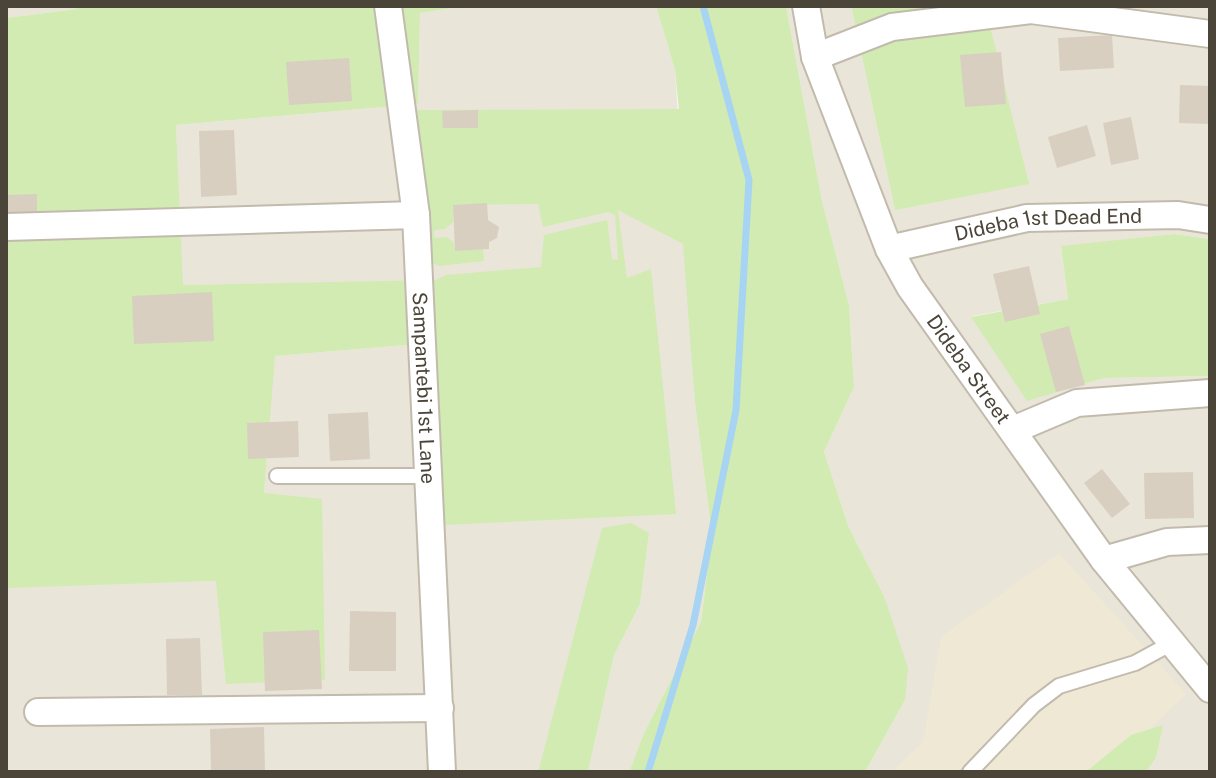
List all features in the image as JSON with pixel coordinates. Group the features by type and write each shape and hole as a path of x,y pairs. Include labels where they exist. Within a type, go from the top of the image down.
{"street":[{"name":"Sampantebi 1st Lane","path":"388,6 416,215 442,772"},
{"name":"Dideba Street","path":"806,6 815,57 889,249 910,287 1104,560 1210,689"},
{"path":"815,57 892,27 1031,10 1210,34"},
{"path":"6,227 416,215"},
{"name":"Dideba 1st Dead End","path":"889,249 1027,218 1178,215 1210,220"},
{"path":"1013,430 1077,403 1210,393"},
{"path":"1104,560 1167,542 1210,540"},
{"path":"38,712 440,708"}],"lane":[{"path":"277,476 428,476"},
{"path":"970,772 1034,705 1059,686 1135,663 1172,643"}],"shaded area":[{"path":"6,6 78,6 77,9 6,18"},
{"path":"466,6 656,6 675,70 695,403 712,535 701,622 644,733 629,772 588,772 614,655 640,604 649,533 554,714 538,772 6,772 6,587 217,581 264,493 274,356 430,343 627,278 182,285 176,125 418,104 420,13"},
{"path":"786,6 851,6 895,210 985,6 1210,6 1210,239 1174,234 1061,247 1068,299 972,316 1027,400 1104,378 1210,376 1210,772 1146,772 1156,758 1162,725 1086,772 865,772 905,700 884,596 849,528 824,452 854,387 849,305 822,201"},
{"path":"1059,553 1186,694 1105,772 892,772 923,742 941,637"}],"green space":[{"path":"78,6 466,6 420,13 418,104 176,125 183,285 436,280 446,275 541,267 544,235 607,220 612,259 618,260 615,215 608,212 543,227 538,204 453,205 453,222 445,229 434,230 434,238 447,237 454,243 455,251 483,249 484,261 439,266 428,261 410,110 679,109 675,70 656,6 786,6 822,201 849,305 854,387 824,452 849,528 884,596 908,668 905,700 865,772 629,772 644,733 701,622 712,535 695,403 683,244 618,210 627,278 651,269 676,514 443,525 430,343 275,356 264,493 322,499 325,680 226,684 216,581 6,588 6,18 77,9"},
{"path":"851,6 985,6 1029,184 895,210"},
{"path":"1174,234 1210,239 1210,376 1104,378 1027,401 971,317 1068,299 1061,246"},
{"path":"631,523 649,533 640,604 614,655 588,772 538,772 602,528"},
{"path":"1163,725 1156,758 1146,772 1086,772 1131,735"}],"building":[{"path":"1112,35 1114,68 1060,71 1058,38"},
{"path":"1001,52 1006,104 965,107 960,55"},
{"path":"349,58 352,101 289,105 286,62"},
{"path":"1180,85 1210,86 1210,124 1179,123"},
{"path":"478,110 478,128 443,128 442,111"},
{"path":"1131,117 1139,159 1111,165 1103,123"},
{"path":"1087,125 1096,156 1057,168 1048,137"},
{"path":"234,130 237,195 201,197 199,131"},
{"path":"37,194 37,219 6,219 6,195"},
{"path":"487,203 488,220 499,227 497,238 489,242 489,249 455,251 453,205"},
{"path":"1029,266 1040,314 1005,322 993,274"},
{"path":"212,292 214,341 134,344 132,296"},
{"path":"1069,326 1085,385 1056,392 1040,334"},
{"path":"368,412 370,459 330,461 328,414"},
{"path":"298,421 299,457 248,459 247,423"},
{"path":"1102,469 1130,504 1112,518 1084,483"},
{"path":"1193,472 1194,518 1145,519 1144,473"},
{"path":"350,611 396,612 396,671 349,671"},
{"path":"319,630 322,689 265,691 263,632"},
{"path":"200,638 202,695 167,695 166,639"},
{"path":"264,727 265,772 211,772 210,729"}],"waterway":[{"path":"648,772 693,625 736,410 749,180 703,6"}]}
